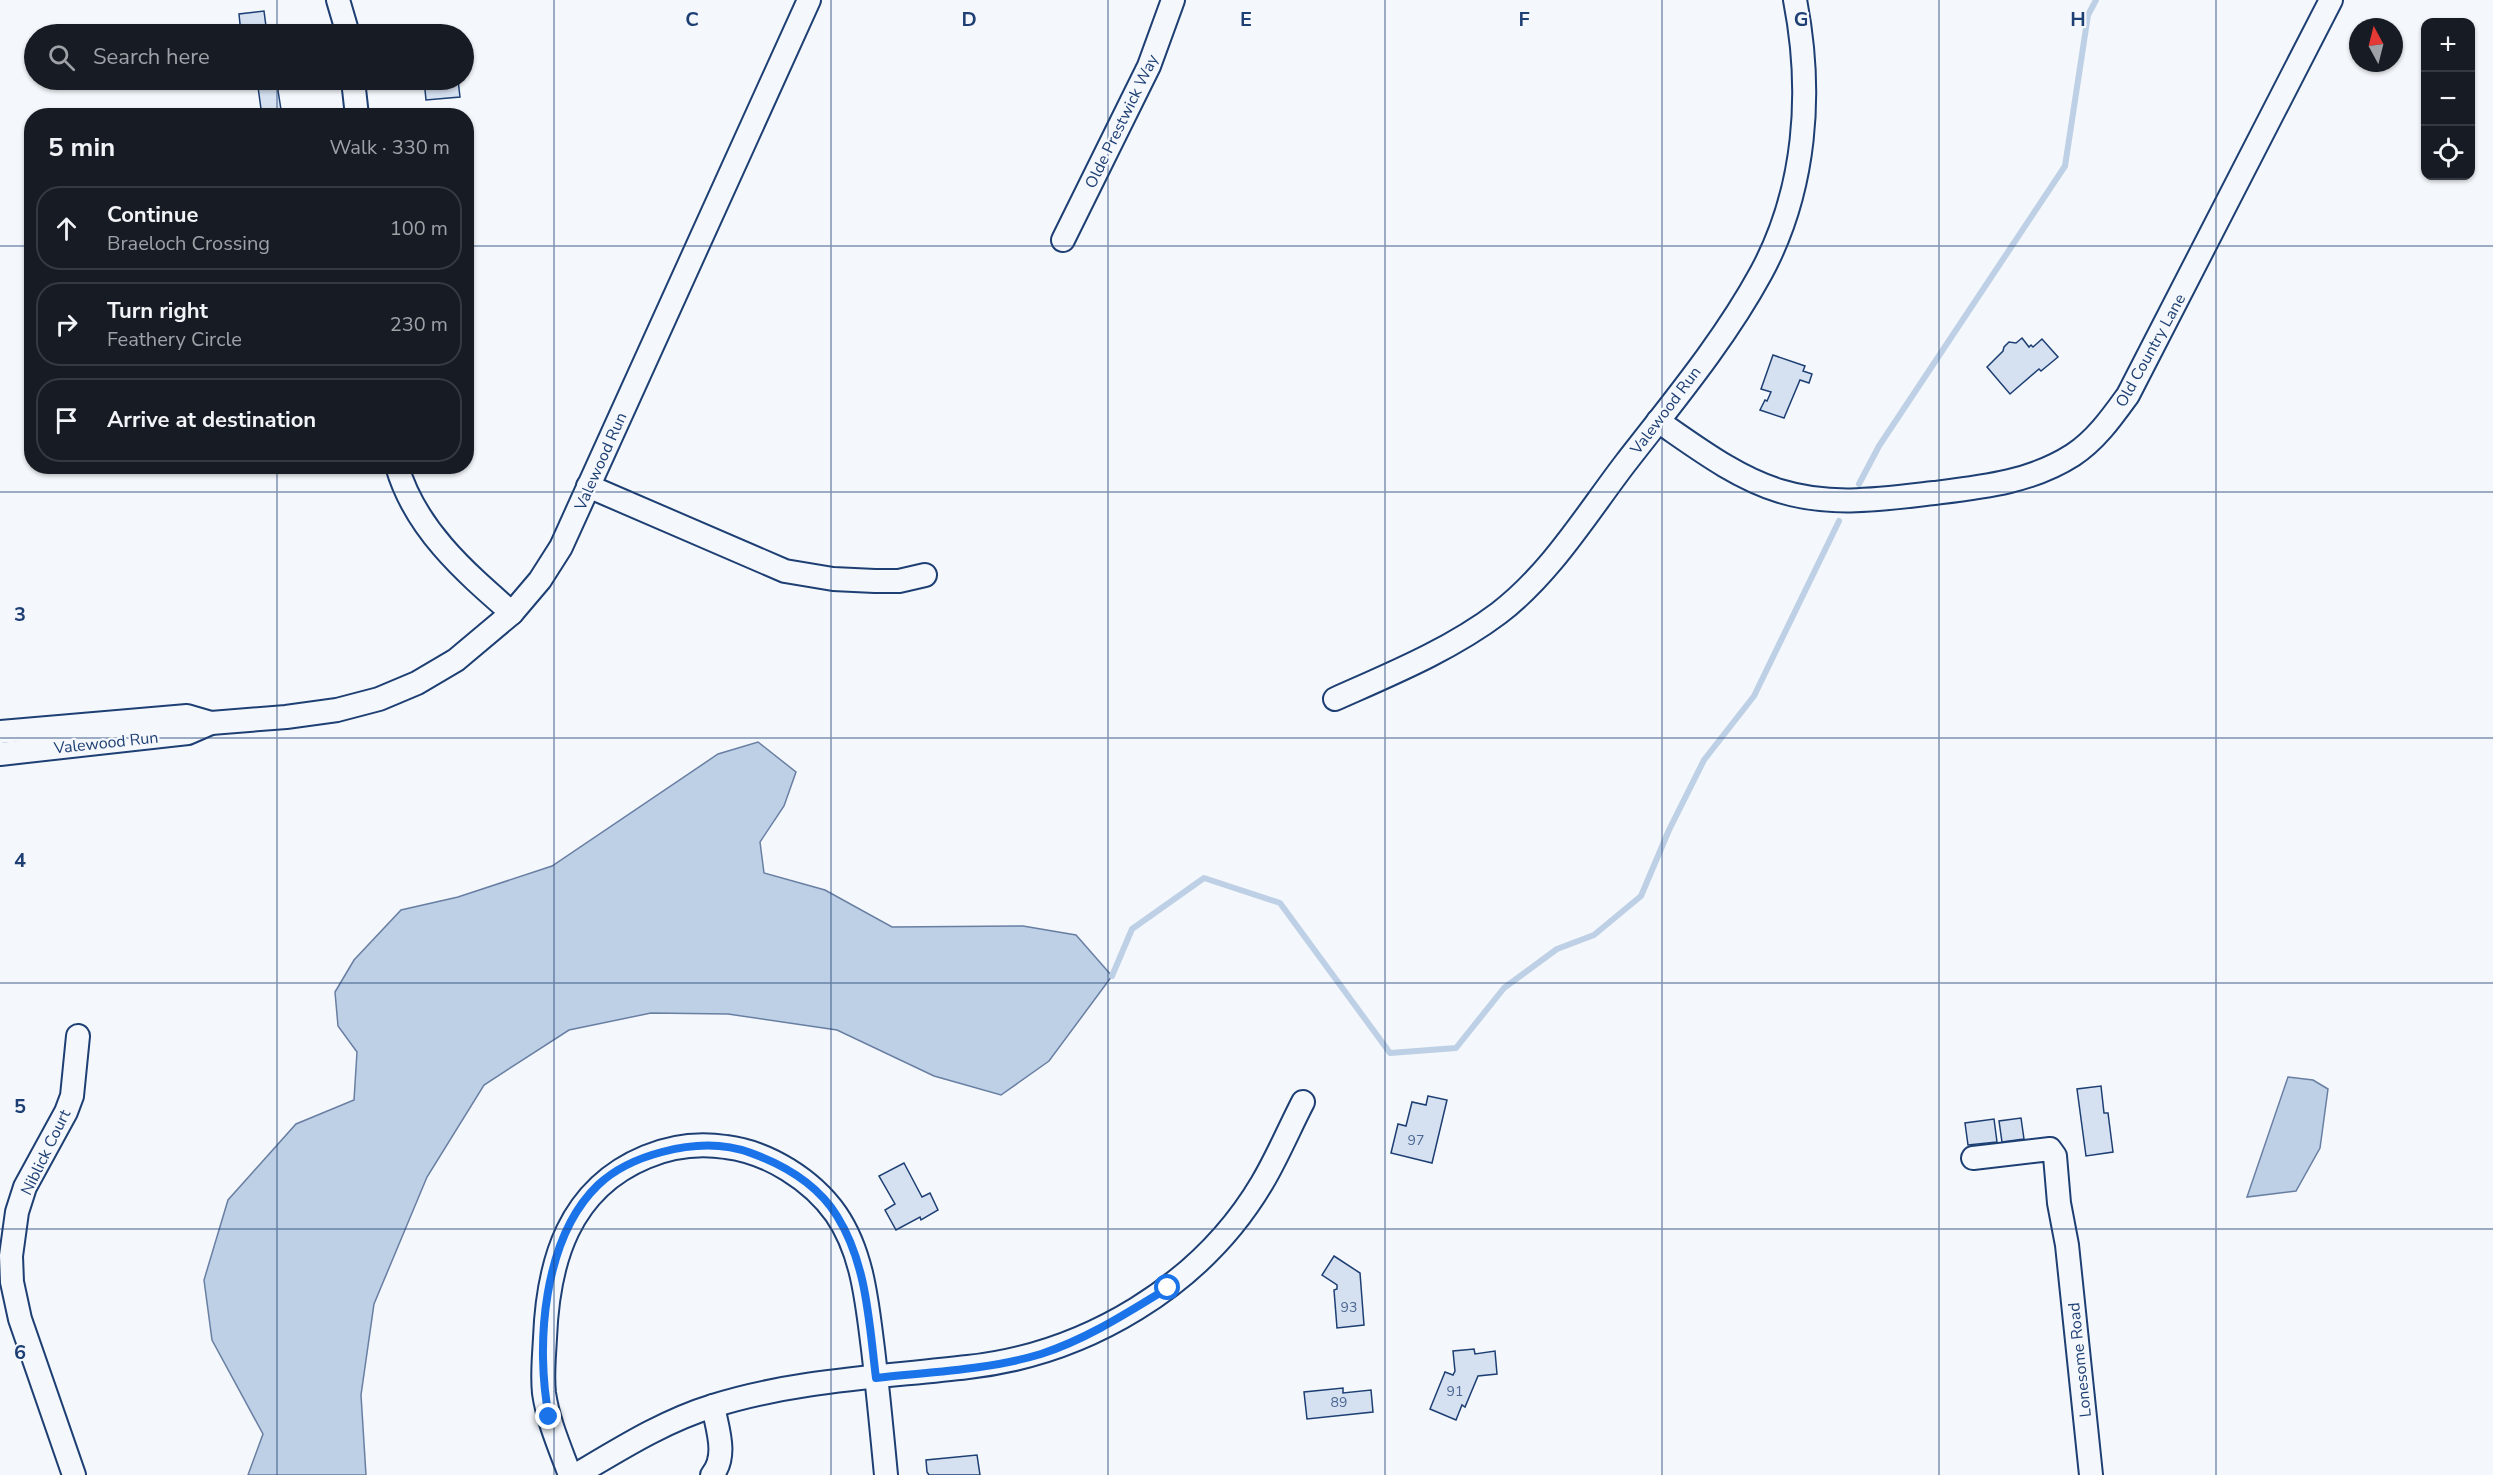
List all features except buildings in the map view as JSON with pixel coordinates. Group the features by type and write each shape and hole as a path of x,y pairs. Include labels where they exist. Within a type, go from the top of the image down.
{"street":[{"path":"338,0 345,24"},
{"name":"Valewood Run","path":"0,754 188,733 211,723 337,710 379,699 417,683 456,660 512,613 540,580 561,547 809,0"},
{"name":"Olde Prestwick Way","path":"1063,240 1149,66 1173,0"},
{"name":"Valewood Run","path":"1335,699 1448,646 1472,632 1527,589 1658,421 1739,311 1778,237 1799,158 1805,118 1806,83 1803,45 1795,0"},
{"name":"Old Country Lane","path":"1658,421 1718,462 1752,480 1807,498 1837,501 1869,501 1992,485 2024,478 2049,468 2074,454 2094,438 2128,395 2331,0"},
{"path":"354,90 356,108"},
{"path":"399,474 418,515 441,546 469,576 512,613"},
{"path":"588,486 785,572 832,579 899,581 925,575"},
{"name":"Valewood Run","path":"0,732 187,716 211,723"},
{"name":"Niblick Court","path":"74,1475 20,1319 12,1282 11,1256 15,1223 25,1188 66,1112 72,1096 78,1036"},
{"path":"576,1475 668,1423 713,1406 795,1387 972,1367 1040,1354 1115,1321 1168,1288 1202,1259 1232,1226 1262,1184 1302,1102"},
{"path":"570,1475 549,1417 543,1372 548,1291 564,1237 579,1209 598,1185 624,1166 654,1154 681,1147 709,1144 737,1148 764,1158 791,1172 814,1190 836,1214 848,1236 859,1264 867,1302 886,1475"},
{"name":"Lonesome Road","path":"1973,1158 2050,1149 2055,1156 2059,1203 2067,1245 2091,1475"},
{"path":"712,1475 716,1470 720,1447 713,1406"}],"water":[{"path":"758,742 796,772 784,806 760,842 764,873 825,890 892,927 1023,926 1076,935 1112,976 1049,1061 1001,1095 934,1076 837,1030 728,1014 651,1013 569,1030 484,1085 427,1177 374,1304 361,1395 366,1475 248,1475 263,1434 212,1340 204,1280 228,1200 296,1124 354,1100 357,1052 338,1026 335,992 354,960 401,910 458,897 552,866 718,754"},
{"path":"2288,1077 2313,1080 2328,1089 2320,1148 2296,1191 2247,1197"}],"waterway":[{"path":"1859,484 1879,446 2065,166 2088,15 2096,0"},
{"path":"1112,976 1132,929 1204,878 1280,903 1390,1053 1456,1048 1504,988 1557,949 1594,935 1641,896 1669,830 1704,760 1754,696 1839,521"}],"route":[{"path":"549,1417 544,1394 543,1372 545,1323 548,1291 564,1237 579,1209 598,1185 624,1166 654,1154 681,1147 709,1144 737,1148 764,1158 791,1172 814,1190 836,1214 859,1264 867,1302 876,1378 972,1367 1040,1354 1115,1321 1168,1288"}]}
